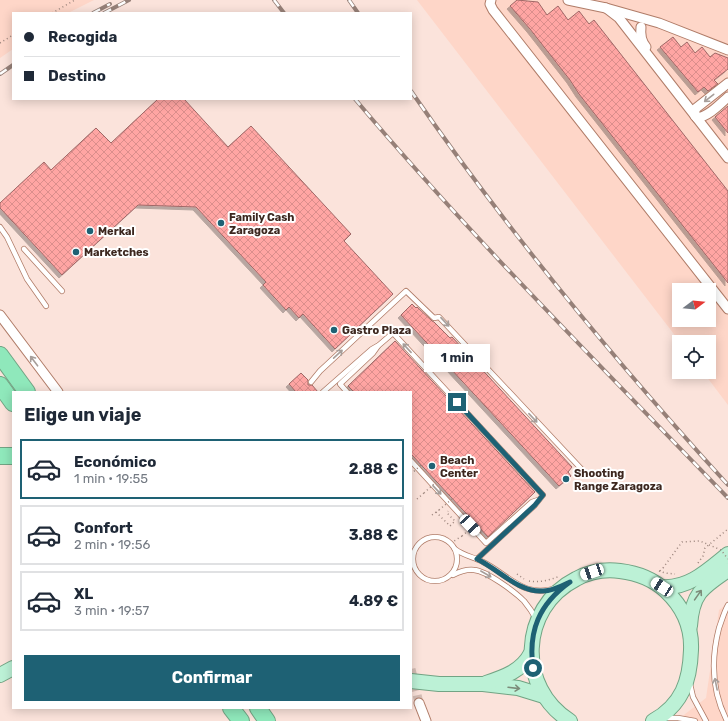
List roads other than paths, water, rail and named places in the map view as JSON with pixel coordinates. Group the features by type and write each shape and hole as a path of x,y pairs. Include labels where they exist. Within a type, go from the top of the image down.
{"highway":[{"path":"0,355 25,391"},
{"path":"0,385 12,402"},
{"path":"0,456 12,456"},
{"path":"232,709 241,721"},
{"path":"259,709 268,721"},
{"path":"270,709 278,721"}],"main road":[{"path":"662,587 689,583 728,554"},
{"path":"570,721 557,711 544,696 537,683 531,653 532,637 537,621 550,598 560,589 570,582 592,572 616,570 640,575 662,587 672,596 687,619 690,632"},
{"path":"656,720 673,706 682,693 689,673 692,609 698,594 708,584 728,570"},
{"path":"483,684 514,671 525,663 531,653"},
{"path":"0,675 12,669"},
{"path":"414,680 439,684 483,684 518,688 544,696"}],"street":[{"path":"486,0 486,4 490,12 702,283"},
{"path":"491,0 490,4 494,10 728,311"},
{"path":"568,0 661,19 728,46"},
{"path":"592,0 632,13 728,50"},
{"path":"606,8 618,18 697,115 728,150"},
{"path":"632,13 626,16 624,20 626,28 632,31 635,31 641,27 643,23 648,20"},
{"path":"641,27 642,42 728,158"},
{"path":"697,115 728,82"},
{"path":"697,115 728,98"},
{"path":"716,299 728,311"},
{"path":"0,315 57,391"},
{"path":"419,702 426,721"}],"lane":[{"path":"0,227 27,279 46,306"},
{"path":"24,249 62,291"},
{"path":"311,382 320,371 406,292 434,318 440,317 587,476"},
{"path":"324,391 372,349 393,333 543,495 535,505 477,559"},
{"path":"346,391 340,384 373,354 379,345"},
{"path":"412,462 486,543 532,502 538,500"},
{"path":"449,577 454,571 458,556 451,543 438,537 431,537 424,540 419,544 412,557 414,568 423,578 436,582 443,581 462,571 480,571 508,587 529,607 537,621"},
{"path":"455,549 460,553 477,559 490,566 528,590 545,591 558,588 570,582"},
{"path":"727,721 718,694 713,662 718,633 728,605"},
{"path":"689,673 692,697 706,721"},
{"path":"656,720 678,718 695,721"}],"tunnel":[{"path":"412,673 419,703"}],"railway":[{"path":"106,12 129,0"},
{"path":"274,0 283,12"},
{"path":"349,0 357,12"},
{"path":"95,12 110,4"},
{"path":"0,74 12,66"},
{"path":"412,92 523,244 603,342 728,485"},
{"path":"356,100 399,151 491,252 728,498"}],"place":[{"name":"Family Cash Zaragoza","path":"221,223"},
{"name":"Merkal","path":"90,231"},
{"name":"Marketches","path":"76,252"},
{"name":"Gastro Plaza","path":"334,330"},
{"name":"Beach Center","path":"432,466"},
{"name":"Shooting Range Zaragoza","path":"566,479"}]}
